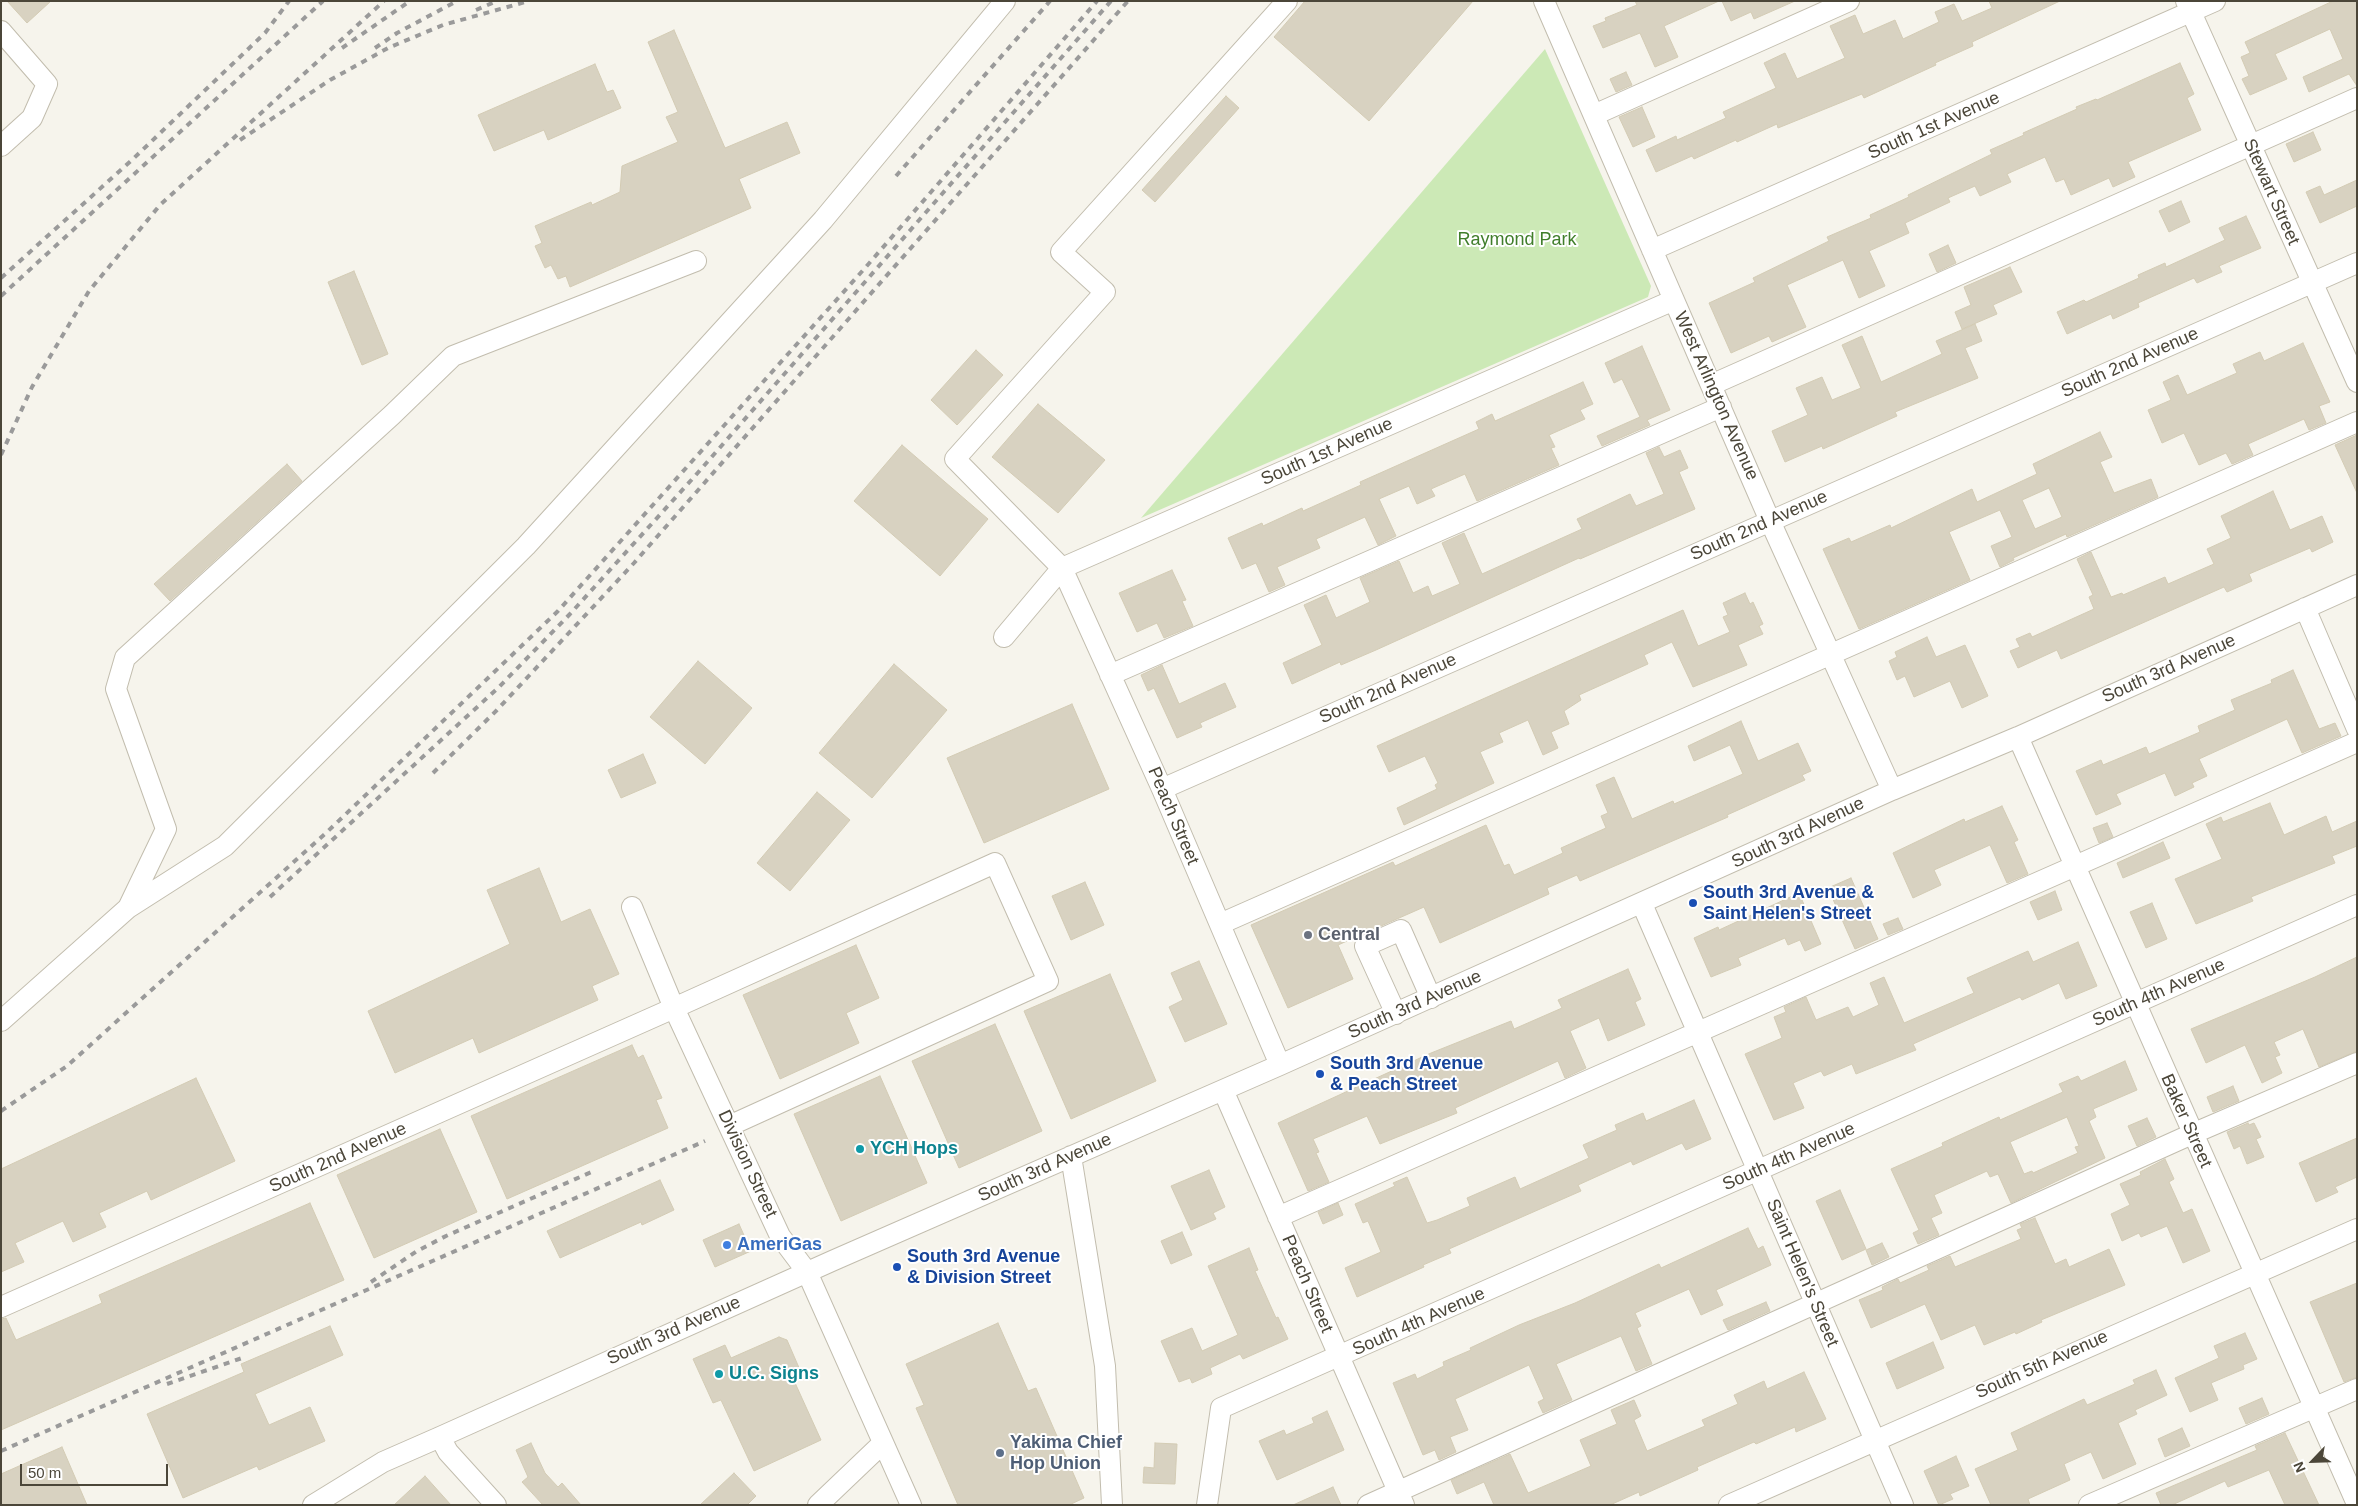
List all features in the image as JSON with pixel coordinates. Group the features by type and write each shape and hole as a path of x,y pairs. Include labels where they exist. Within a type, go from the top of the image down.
{"street":[{"path":"1,1021 128,908 225,846 526,546 823,220 1006,1"},
{"path":"1062,568 955,459 1106,292 1061,252 1287,1"},
{"name":"West Arlington Avenue","path":"1544,1 1770,521 1892,790"},
{"path":"1594,115 1849,1"},
{"name":"South 1st Avenue","path":"1652,250 2189,7 2215,1"},
{"name":"Stewart Street","path":"2189,7 2357,382"},
{"path":"1,31 47,84 32,118 1,146"},
{"path":"1711,385 2357,98"},
{"path":"128,908 166,830 116,689 125,658 392,415 452,356 696,261"},
{"name":"South 2nd Avenue","path":"1162,789 2357,263"},
{"name":"South 1st Avenue","path":"1004,637 1062,568 1674,300"},
{"path":"1110,675 1721,407"},
{"path":"1220,924 2357,422"},
{"name":"Peach Street","path":"1062,568 1162,789 1280,1065"},
{"name":"South 3rd Avenue","path":"313,1505 383,1462 440,1436 807,1272 1396,1014 1892,790 2018,737 2357,585"},
{"path":"2305,608 2357,729"},
{"name":"Baker Street","path":"2018,737 2253,1273 2357,1504"},
{"path":"1278,1217 2357,742"},
{"name":"South 2nd Avenue","path":"1,1307 995,863 1048,981 729,1126"},
{"name":"Saint Helen's Street","path":"1642,904 1873,1440 1903,1505"},
{"name":"South 4th Avenue","path":"1207,1505 1221,1408 1338,1358 2357,906"},
{"name":"Division Street","path":"632,907 674,1008 780,1236 807,1272 911,1505"},
{"path":"1396,1014 1366,946 1401,930 1431,998"},
{"path":"1368,1505 1401,1498 1815,1304 2192,1134 2357,1063"},
{"name":"Peach Street","path":"1223,1090 1338,1358 1401,1498"},
{"path":"1071,1156 1105,1366 1112,1505"},
{"name":"South 5th Avenue","path":"1728,1505 2357,1229"},
{"path":"2089,1505 2357,1389"},
{"path":"440,1436 448,1452 496,1505"},
{"path":"818,1505 883,1443"}],"green space":[{"name":"Raymond Park","path":"1545,49 1651,286 1648,297 1141,518"}],"building":[{"path":"7,1 51,1 27,23"},
{"path":"1305,1 1473,1 1369,121 1274,37"},
{"path":"1635,1 1719,1 1664,26 1678,57 1655,67 1640,33 1603,48 1593,26 1606,21 1605,18 1637,5"},
{"path":"1722,1 1795,1 1754,19 1751,12 1731,21"},
{"path":"1989,1 2060,1 1972,42 1973,46 1935,63 1936,65 1864,98 1862,94 1778,128 1777,124 1737,142 1736,140 1694,159 1692,156 1656,172 1646,150 1676,136 1677,140 1726,118 1723,112 1776,88 1764,63 1785,53 1797,79 1845,58 1830,26 1855,15 1863,34 1895,20 1903,39 1939,22 1935,12 1954,4 1962,21 1992,8"},
{"path":"2333,1 2357,1 2357,86 2349,74 2309,92 2303,77 2343,59 2330,29 2275,54 2287,79 2250,95 2242,79 2249,76 2241,57 2250,53 2245,42"},
{"path":"674,30 725,148 787,122 800,153 739,179 751,208 570,287 566,276 558,279 551,265 545,268 535,246 542,243 535,226 591,202 592,205 620,192 622,166 678,142 666,117 678,112 648,42"},
{"path":"2180,63 2194,94 2187,98 2201,130 2128,162 2135,177 2113,187 2109,178 2071,195 2064,179 2056,182 2045,157 2007,174 2011,182 1980,196 1975,186 1948,198 1950,202 1905,223 1909,233 1869,251 1885,286 1859,298 1843,260 1787,285 1806,327 1772,342 1769,336 1731,353 1709,303 1755,282 1753,278 1829,241 1827,237 1871,218 1870,215 1992,154 1990,150 2024,135 2023,133 2077,109 2076,107 2097,100"},
{"path":"595,64 607,92 613,90 621,108 548,140 544,130 494,151 478,115"},
{"path":"1626,72 1632,85 1616,92 1610,79"},
{"path":"1226,96 1239,108 1155,202 1142,190"},
{"path":"1642,107 1655,137 1633,147 1619,117"},
{"path":"2313,132 2321,150 2294,162 2286,144"},
{"path":"2357,180 2357,206 2320,223 2306,192 2320,186 2324,195"},
{"path":"2181,201 2190,222 2169,232 2159,211"},
{"path":"2246,216 2261,248 2219,266 2222,272 2197,283 2194,278 2138,303 2139,307 2113,319 2111,314 2067,334 2057,312 2084,300 2086,302 2139,278 2138,275 2165,263 2166,267 2225,240 2219,228"},
{"path":"1948,245 1956,263 1937,272 1929,254"},
{"path":"2010,267 2022,292 1993,305 1997,314 1962,329 1955,312 1971,305 1964,287"},
{"path":"354,271 388,354 362,365 328,282"},
{"path":"1975,324 1982,341 1965,348 1978,378 1895,412 1897,416 1823,449 1822,446 1785,462 1772,431 1808,415 1796,388 1822,377 1832,400 1861,388 1842,345 1862,336 1881,382 1942,354 1936,341"},
{"path":"2303,343 2330,402 2319,406 2326,423 2309,430 2304,419 2248,444 2253,455 2232,464 2226,453 2199,465 2184,433 2162,443 2148,410 2171,400 2163,382 2178,375 2187,395 2237,373 2233,364 2260,352 2264,361"},
{"path":"1642,346 1670,410 1647,420 1650,425 1602,446 1597,436 1640,417 1622,379 1614,383 1605,363"},
{"path":"976,350 1003,375 957,425 931,400"},
{"path":"1583,382 1593,404 1580,410 1585,419 1549,435 1555,447 1551,448 1559,465 1477,501 1465,474 1431,489 1435,496 1417,504 1409,486 1379,499 1396,536 1378,545 1365,517 1316,539 1320,548 1277,567 1285,585 1269,592 1256,563 1242,569 1228,538 1262,523 1263,526 1302,508 1303,511 1361,485 1360,482 1479,429 1476,422 1492,414 1495,421"},
{"path":"1038,404 1105,460 1058,513 992,457"},
{"path":"2100,432 2112,457 2100,462 2114,493 2151,479 2158,497 2067,537 2066,534 2013,558 2014,560 2000,567 1991,546 2012,537 2000,510 1949,532 1970,580 1859,629 1823,549 1849,538 1851,542 1890,525 1891,528 1972,489 1977,502 2037,474 2033,464","holes":["2049,488 2062,517 2035,529 2022,500"]},
{"path":"2357,435 2357,493 2335,445"},
{"path":"902,445 988,519 940,576 854,501"},
{"path":"1659,447 1664,457 1680,450 1688,468 1679,472 1695,509 1579,558 1376,650 1341,665 1340,662 1292,684 1283,663 1322,645 1304,605 1326,595 1336,618 1370,602 1360,578 1399,561 1413,593 1428,586 1432,596 1460,584 1442,543 1464,533 1482,574 1582,529 1577,519 1630,494 1636,506 1664,494 1646,453"},
{"path":"287,464 302,481 170,601 154,584"},
{"path":"2273,491 2290,530 2322,516 2333,542 2312,552 2310,548 2249,574 2252,581 2227,592 2224,587 2061,659 2057,650 2018,668 2010,651 2020,647 2016,639 2030,633 2032,637 2094,609 2089,597 2093,595 2077,559 2091,552 2111,597 2122,593 2123,595 2165,577 2168,584 2214,564 2207,549 2231,538 2221,516"},
{"path":"1172,570 1186,600 1182,601 1193,626 1164,638 1157,623 1137,632 1119,593"},
{"path":"1745,593 1750,604 1753,602 1763,624 1759,626 1763,634 1738,645 1747,665 1693,687 1672,642 1644,655 1648,664 1579,695 1581,700 1564,711 1569,724 1551,732 1558,748 1543,755 1528,720 1499,733 1503,742 1480,752 1494,783 1404,825 1397,808 1437,789 1435,785 1438,783 1425,756 1389,772 1377,746 1683,610 1698,646 1730,632 1723,617 1728,615 1723,603"},
{"path":"1927,637 1936,657 1965,645 1988,696 1962,708 1950,681 1914,697 1905,676 1897,680 1889,661 1897,657 1895,652"},
{"path":"698,661 752,708 705,764 650,717"},
{"path":"894,664 947,710 872,798 819,753"},
{"path":"1162,665 1179,704 1225,683 1236,707 1200,723 1202,727 1177,738 1154,688 1148,691 1141,675"},
{"path":"2293,670 2319,729 2335,723 2341,736 2302,753 2287,719 2199,759 2207,776 2192,783 2194,787 2175,796 2165,773 2116,794 2121,804 2096,815 2076,771 2101,760 2103,765 2146,747 2149,754 2200,732 2198,726 2235,710 2231,700 2272,683 2271,680"},
{"path":"1072,704 1109,789 984,843 947,758"},
{"path":"1741,721 1758,761 1798,743 1811,771 1802,775 1805,780 1727,815 1728,817 1580,881 1577,875 1547,888 1549,894 1440,943 1424,907 1338,945 1353,979 1288,1008 1251,925 1393,862 1395,866 1486,825 1504,866 1509,864 1514,875 1563,853 1561,848 1606,828 1601,816 1608,813 1596,785 1614,777 1632,819 1673,801 1674,804 1743,774 1730,745 1694,761 1688,746"},
{"path":"643,754 656,783 621,798 608,770"},
{"path":"817,792 850,820 790,891 757,863"},
{"path":"2270,803 2284,835 2326,816 2332,832 2357,821 2357,846 2332,856 2335,863 2251,897 2253,901 2196,924 2175,879 2222,859 2206,824 2221,817 2223,822"},
{"path":"2002,806 2018,840 2014,842 2028,874 2007,883 1990,845 1934,870 1941,885 1913,898 1893,853 1964,819 1965,822"},
{"path":"2107,823 2113,837 2099,843 2093,828"},
{"path":"2163,842 2170,858 2123,878 2117,863"},
{"path":"539,868 561,922 590,909 619,974 592,986 598,1000 479,1053 473,1038 395,1073 368,1011 510,944 487,890"},
{"path":"1851,878 1878,939 1855,949 1828,888"},
{"path":"1085,882 1104,925 1071,940 1052,896"},
{"path":"2055,891 2062,910 2038,920 2030,902"},
{"path":"1799,893 1821,944 1805,951 1800,940 1788,945 1785,938 1738,958 1741,965 1711,977 1694,938 1718,927 1719,930"},
{"path":"2152,903 2167,939 2146,948 2130,912"},
{"path":"1898,918 1903,929 1888,935 1883,924"},
{"path":"2078,942 2097,986 2066,999 2059,983 2022,1000 2020,997 1913,1044 1916,1050 1856,1074 1852,1064 1824,1076 1821,1071 1793,1083 1804,1108 1774,1120 1745,1054 1782,1038 1774,1017 1786,1012 1784,1007 1806,997 1816,1020 1848,1007 1853,1017 1879,1005 1870,983 1884,977 1904,1023 1974,993 1967,978 2028,951 2033,962"},
{"path":"856,945 879,998 846,1013 859,1043 780,1079 743,995"},
{"path":"2357,957 2357,1051 2319,1067 2303,1029 2274,1042 2280,1055 2275,1057 2282,1073 2262,1083 2245,1045 2206,1063 2191,1029 2315,977"},
{"path":"1199,961 1227,1024 1185,1042 1169,1007 1183,1000 1171,973"},
{"path":"1628,969 1641,999 1635,1002 1645,1025 1608,1041 1599,1018 1570,1031 1586,1068 1565,1078 1558,1061 1455,1108 1457,1113 1380,1144 1367,1116 1313,1139 1319,1152 1316,1153 1329,1182 1308,1191 1278,1123 1431,1053 1511,1021 1514,1029 1562,1008 1558,1000"},
{"path":"1110,974 1156,1081 1071,1119 1024,1011"},
{"name":"YCH Hops","path":"995,1024 1042,1131 959,1168 912,1061"},
{"path":"632,1045 638,1058 643,1055 662,1098 656,1100 668,1128 507,1199 471,1116"},
{"path":"2125,1061 2137,1090 2093,1109 2096,1117 2089,1121 2105,1158 2011,1203 1998,1174 1990,1177 1987,1171 1934,1195 1942,1213 1931,1218 1939,1235 1918,1244 1913,1233 1919,1230 1891,1169 1943,1146 1942,1143 1999,1117 2000,1120 2063,1092 2059,1084 2078,1076 2081,1081","holes":["2067,1117 2079,1146 2075,1147 2078,1153 2033,1173 2032,1171 2024,1174 2010,1142"]},
{"name":"YCH Hops","path":"880,1076 927,1183 841,1221 794,1114"},
{"path":"196,1078 235,1161 151,1200 147,1191 99,1213 106,1227 73,1242 63,1221 15,1243 24,1262 1,1272 1,1169"},
{"path":"2233,1086 2239,1101 2213,1112 2207,1097"},
{"path":"1694,1100 1711,1139 1686,1150 1682,1143 1633,1165 1631,1161 1578,1185 1581,1191 1449,1249 1451,1253 1357,1297 1345,1268 1381,1252 1368,1221 1363,1223 1355,1204 1395,1186 1393,1183 1407,1177 1427,1223 1437,1220 1470,1206 1467,1198 1515,1177 1520,1189 1589,1158 1583,1145 1617,1130 1615,1125 1643,1113 1646,1121"},
{"path":"2147,1118 2156,1137 2137,1146 2128,1126"},
{"path":"2248,1123 2249,1125 2254,1123 2261,1137 2256,1139 2264,1157 2247,1164 2240,1146 2234,1149 2227,1132"},
{"path":"440,1129 477,1212 374,1258 337,1175"},
{"path":"2357,1138 2357,1177 2335,1187 2338,1192 2316,1202 2299,1163"},
{"path":"2165,1159 2174,1179 2169,1182 2183,1213 2192,1209 2210,1251 2183,1263 2167,1226 2141,1237 2139,1233 2122,1241 2111,1214 2130,1205 2120,1184 2141,1175 2140,1172"},
{"path":"1209,1170 1225,1207 1213,1213 1216,1219 1191,1230 1171,1186"},
{"path":"660,1180 674,1210 642,1225 641,1222 560,1258 547,1231"},
{"path":"1840,1190 1866,1249 1842,1260 1816,1201"},
{"path":"310,1203 344,1280 1,1430 1,1319 6,1318 16,1340 102,1303 99,1295"},
{"path":"1338,1203 1343,1215 1323,1224 1318,1212"},
{"path":"2035,1218 2055,1264 2066,1259 2069,1267 2109,1249 2125,1285 2041,1320 2042,1322 2016,1334 2015,1332 1984,1345 1975,1325 1941,1340 1925,1304 1871,1328 1859,1300 1883,1290 1882,1287 1898,1279 1900,1283 1929,1270 1927,1266 1950,1256 1955,1267 2021,1239 2017,1230 2022,1228 2020,1224"},
{"name":"AmeriGas","path":"739,1224 751,1251 715,1267 703,1240"},
{"path":"1748,1228 1758,1249 1763,1246 1771,1265 1716,1290 1723,1305 1701,1315 1689,1289 1635,1313 1641,1326 1637,1328 1652,1364 1636,1371 1621,1336 1556,1364 1572,1400 1543,1413 1538,1402 1544,1399 1529,1365 1455,1399 1468,1430 1450,1437 1456,1452 1439,1460 1435,1450 1423,1455 1393,1383 1415,1374 1417,1379 1444,1366 1443,1362 1519,1325 1575,1303 1659,1264 1661,1268"},
{"path":"1182,1232 1192,1255 1171,1264 1161,1241"},
{"path":"1882,1243 1889,1257 1872,1265 1866,1250"},
{"path":"1249,1248 1258,1270 1255,1271 1276,1318 1278,1317 1288,1339 1243,1359 1240,1354 1210,1368 1212,1374 1192,1383 1190,1378 1179,1382 1161,1341 1192,1328 1202,1351 1238,1335 1208,1266"},
{"path":"2357,1283 2357,1377 2344,1382 2310,1302"},
{"path":"1766,1302 1770,1311 1728,1330 1723,1320"},
{"name":"Yakima Chief Hop Union","path":"998,1323 1028,1391 1036,1388 1084,1498 1069,1505 958,1505 916,1408 924,1405 906,1364"},
{"path":"330,1326 343,1355 255,1394 269,1425 310,1407 325,1441 259,1470 257,1466 183,1498 147,1414 244,1372 241,1364"},
{"path":"2245,1333 2257,1359 2243,1365 2244,1369 2211,1383 2218,1400 2190,1412 2175,1378 2219,1358 2214,1346"},
{"path":"779,1337 787,1340 800,1370 791,1374 821,1440 754,1471 721,1400 713,1403 693,1359 725,1345 731,1358"},
{"path":"1933,1342 1944,1368 1897,1389 1886,1363"},
{"path":"2156,1370 2167,1395 2135,1410 2137,1414 2118,1423 2136,1464 2103,1479 2091,1452 2064,1464 2070,1480 2028,1499 2030,1505 1991,1505 1975,1469 2018,1450 2011,1433 2084,1399 2087,1405 2135,1384 2133,1380"},
{"path":"1804,1372 1826,1419 1796,1432 1795,1427 1756,1444 1754,1442 1697,1467 1698,1470 1640,1496 1639,1492 1610,1505 1494,1505 1484,1482 1457,1494 1451,1480 1510,1454 1528,1493 1591,1466 1580,1440 1617,1424 1611,1410 1634,1400 1641,1416 1634,1420 1647,1451 1705,1426 1702,1420 1738,1404 1734,1395 1764,1381 1767,1389"},
{"path":"2262,1398 2269,1414 2246,1424 2239,1408"},
{"path":"1327,1411 1344,1450 1277,1480 1259,1441 1284,1430 1286,1435 1314,1423 1312,1418"},
{"path":"2182,1428 2190,1446 2165,1457 2158,1439"},
{"path":"2285,1433 2319,1505 2285,1505 2269,1470 2228,1487 2225,1481 2172,1505 2161,1505 2156,1493 2257,1450 2255,1446"},
{"path":"531,1443 545,1473 558,1487 562,1483 581,1505 543,1505 522,1482 528,1477 516,1450"},
{"path":"1155,1443 1177,1444 1175,1484 1143,1483 1144,1467 1154,1468"},
{"path":"62,1447 87,1505 1,1505 1,1474"},
{"path":"1956,1456 1969,1486 1950,1494 1953,1499 1939,1505 1924,1471"},
{"path":"734,1473 756,1496 747,1505 700,1505"},
{"path":"425,1476 451,1505 394,1505"},
{"path":"1333,1487 1341,1505 1293,1505"}],"railway":[{"path":"1,278 133,159 265,33 289,1"},
{"path":"1,296 323,1"},
{"path":"1,455 32,387 89,291 160,205 384,1"},
{"path":"342,48 410,1"},
{"path":"375,48 397,33 457,1"},
{"path":"476,10 497,1"},
{"path":"240,140 330,80 388,48 443,25 529,1"},
{"path":"896,176 1050,1"},
{"path":"1,1111 67,1066 326,833 558,611 865,268 1097,1"},
{"path":"270,897 499,687 570,614 695,476 1111,1"},
{"path":"433,773 497,710 634,563 1128,1"},
{"path":"1,1451 705,1141"},
{"path":"371,1282 417,1251 446,1236 596,1170"},
{"path":"167,1384 245,1357"}],"place":[{"name":"South 3rd Avenue & Saint Helen's Street","path":"1693,903"},
{"name":"Central","path":"1308,935"},
{"name":"South 3rd Avenue & Peach Street","path":"1320,1074"},
{"name":"YCH Hops","path":"860,1149"},
{"name":"AmeriGas","path":"727,1245"},
{"name":"South 3rd Avenue & Division Street","path":"897,1267"},
{"name":"U.C. Signs","path":"719,1374"},
{"name":"Yakima Chief Hop Union","path":"1000,1453"}]}
